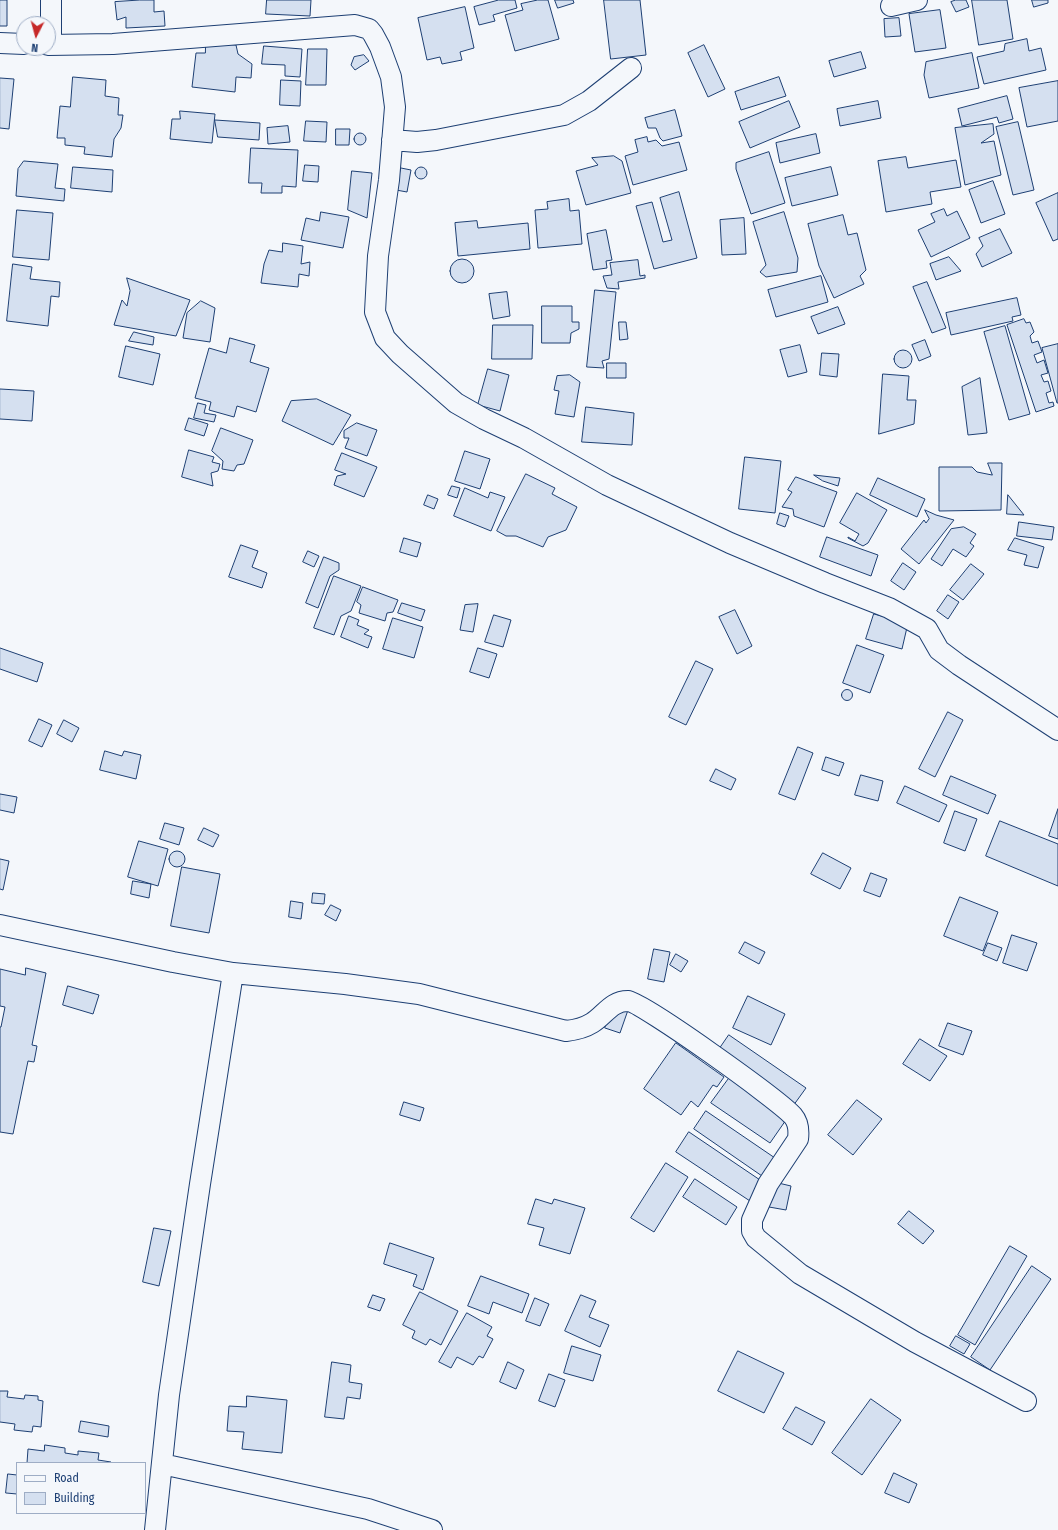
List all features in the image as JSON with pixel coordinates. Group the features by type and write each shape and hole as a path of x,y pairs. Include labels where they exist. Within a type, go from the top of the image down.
{"street":[{"path":"51,0 51,16"},
{"path":"890,6 917,0"},
{"path":"56,45 113,44 356,25 369,29 382,51 391,77 395,106 389,180 378,256 376,312 385,338 400,354 435,386 461,406 524,438 607,485 730,543 889,608 927,629 939,650 958,665 1058,730"},
{"path":"0,43 16,44"},
{"path":"392,140 417,142 436,140 564,115 589,101 631,68"},
{"path":"0,925 173,962 233,973 345,984 419,994 566,1031 579,1029 593,1023 615,1003 629,1001 653,1014 773,1098 793,1117 797,1123 799,1130 798,1139 768,1184 752,1220 752,1231 756,1238 800,1274 915,1342 1026,1401"},
{"path":"155,1530 172,1379 200,1184 233,973"},
{"path":"162,1464 368,1509 432,1530"}],"building":[{"path":"0,0 7,0 7,26 0,26"},
{"path":"154,0 154,12 164,11 165,26 126,28 126,17 117,20 115,2"},
{"path":"267,0 311,0 310,16 266,14"},
{"path":"499,0 515,0 517,8 493,15 495,21 479,25 474,7"},
{"path":"538,0 548,0 559,39 515,51 505,15 523,10 521,4"},
{"path":"555,0 573,0 574,3 558,8"},
{"path":"604,0 640,0 646,55 611,59"},
{"path":"956,0 966,0 969,7 956,12 951,2"},
{"path":"972,0 1007,0 1013,39 979,45"},
{"path":"1032,0 1048,0 1048,3 1034,7"},
{"path":"465,7 474,48 460,52 462,60 442,64 440,57 427,60 418,18"},
{"path":"940,10 946,48 915,52 909,14"},
{"path":"899,18 901,36 885,37 884,19"},
{"path":"1027,39 1029,51 1041,48 1046,70 984,84 977,57 1004,51 1005,44"},
{"path":"206,42 236,45 238,54 252,64 251,78 236,77 235,92 192,87 196,53 205,53"},
{"path":"704,45 725,89 708,97 688,53"},
{"path":"264,46 302,49 300,77 285,76 285,65 262,64"},
{"path":"308,49 327,49 326,85 306,85"},
{"path":"861,52 866,68 834,77 829,61"},
{"path":"972,53 979,88 929,98 924,75 926,62"},
{"path":"364,55 369,61 355,70 351,65 354,57"},
{"path":"73,77 106,80 105,96 119,98 118,115 123,115 121,128 114,139 112,157 84,154 85,147 65,145 65,138 57,138 60,106 70,107"},
{"path":"779,77 786,96 741,110 735,92"},
{"path":"0,78 14,79 9,129 0,128"},
{"path":"281,80 301,81 300,106 280,105"},
{"path":"1058,81 1058,121 1027,127 1019,88"},
{"path":"1007,96 1013,119 999,123 997,117 962,126 958,109"},
{"path":"789,101 800,127 750,148 739,122"},
{"path":"878,101 881,118 840,126 837,109"},
{"path":"675,110 682,136 663,141 660,138 656,128 648,128 645,118"},
{"path":"180,111 215,114 212,143 170,139 172,119 180,119"},
{"path":"215,120 260,123 259,140 218,137"},
{"path":"306,121 327,122 326,142 304,141"},
{"path":"1018,122 1034,190 1013,195 996,127"},
{"path":"993,124 994,134 981,143 994,141 1001,175 965,185 955,128"},
{"path":"288,126 290,142 268,144 267,128"},
{"path":"336,129 350,129 349,145 336,145"},
{"path":"358,133 362,133 366,139 362,145 358,145 354,141 354,137"},
{"path":"816,134 820,153 780,163 776,143"},
{"path":"647,137 648,142 656,140 662,146 679,142 687,170 633,185 625,156 638,152 635,140"},
{"path":"251,148 298,150 296,187 282,186 282,193 261,193 262,183 249,183"},
{"path":"769,152 785,203 751,214 736,169 736,163"},
{"path":"614,156 622,161 631,193 586,205 576,171 598,165 592,158"},
{"path":"906,157 908,168 956,160 961,187 930,192 932,204 886,212 878,161"},
{"path":"24,161 58,164 55,188 65,189 64,201 16,196 18,169"},
{"path":"305,165 319,166 318,182 303,181"},
{"path":"73,167 113,170 112,192 71,188"},
{"path":"419,167 423,167 427,173 423,179 419,179 415,175 415,171"},
{"path":"831,167 838,195 792,206 785,178"},
{"path":"401,168 411,170 407,192 396,190"},
{"path":"352,171 372,173 367,218 348,210"},
{"path":"993,181 1005,214 981,223 969,190"},
{"path":"679,192 697,258 654,269 636,206 652,202 663,242 672,240 660,198"},
{"path":"1058,193 1058,239 1053,241 1036,203"},
{"path":"569,199 570,211 579,210 582,244 538,248 535,210 548,209 547,202"},
{"path":"944,209 947,216 957,211 970,238 931,257 918,230 935,222 931,214"},
{"path":"17,210 53,213 49,260 13,257"},
{"path":"321,212 349,217 343,248 301,240 306,218 319,221"},
{"path":"784,212 798,258 797,272 766,277 760,272 766,265 753,222"},
{"path":"843,215 848,235 857,233 866,270 860,276 864,284 834,298 819,266 808,224"},
{"path":"744,218 746,254 722,255 720,220"},
{"path":"477,221 478,228 528,223 530,249 458,256 455,223"},
{"path":"1000,229 1012,253 982,267 976,254 983,246 979,238"},
{"path":"606,230 612,260 606,261 607,268 593,270 587,234"},
{"path":"283,243 303,246 301,264 310,262 309,276 299,274 298,287 261,283 264,264 269,250 282,252"},
{"path":"949,257 961,271 936,280 930,264"},
{"path":"462,259 470,263 474,271 470,279 462,283 454,279 450,271 454,263"},
{"path":"638,260 640,276 645,275 645,278 618,282 619,289 607,288 603,276 612,275 610,263"},
{"path":"13,264 32,267 30,279 60,282 59,297 51,296 48,326 7,321"},
{"path":"821,276 828,302 776,317 768,290"},
{"path":"127,278 190,300 176,336 114,325 122,300 127,306 130,291"},
{"path":"927,282 946,328 932,333 913,287"},
{"path":"595,290 616,292 609,359 602,361 604,368 587,367"},
{"path":"507,292 510,316 493,319 489,294"},
{"path":"1017,298 1021,315 1012,317 1013,321 951,335 946,313"},
{"path":"201,301 215,308 210,342 183,338 187,313"},
{"path":"542,306 572,306 572,322 579,322 579,329 571,333 570,343 542,343"},
{"path":"838,307 845,324 818,334 811,317"},
{"path":"1024,319 1026,323 1030,322 1034,332 1030,336 1032,343 1038,341 1042,352 1034,355 1037,363 1044,360 1048,373 1041,375 1044,382 1048,381 1051,391 1046,393 1049,403 1053,402 1054,406 1036,412 1007,325"},
{"path":"619,322 626,322 628,339 620,340"},
{"path":"493,325 533,325 532,359 492,359"},
{"path":"1005,326 1030,414 1009,420 984,332"},
{"path":"134,332 154,337 153,345 129,341"},
{"path":"230,338 255,345 250,362 269,368 256,412 237,406 234,417 209,410 211,402 195,398 209,348 226,353"},
{"path":"925,340 931,356 919,361 912,345"},
{"path":"1058,344 1058,403 1057,403 1042,348"},
{"path":"800,345 807,372 788,377 780,350"},
{"path":"126,346 160,354 153,385 119,377"},
{"path":"903,350 909,353 912,359 909,365 903,368 897,365 894,359 897,353"},
{"path":"822,353 839,354 837,377 820,375"},
{"path":"607,363 626,363 626,378 607,378"},
{"path":"488,369 509,375 500,411 478,405"},
{"path":"883,374 909,376 907,400 916,400 914,424 879,434"},
{"path":"570,375 580,382 574,417 555,414 559,391 554,390 557,376"},
{"path":"980,378 987,433 968,435 962,387"},
{"path":"0,389 34,391 32,421 0,419"},
{"path":"317,399 351,415 333,445 282,421 291,401"},
{"path":"198,403 206,405 204,413 216,415 214,422 194,418"},
{"path":"586,407 634,413 632,445 582,442"},
{"path":"189,418 208,424 204,436 185,430"},
{"path":"357,423 377,430 367,456 345,448 349,438 344,438 344,431"},
{"path":"221,428 253,440 244,464 237,465 234,471 222,469 223,461 212,451"},
{"path":"189,450 214,457 212,462 220,464 218,471 211,473 213,486 182,477"},
{"path":"465,451 490,459 480,489 455,481"},
{"path":"342,453 377,467 364,497 334,485 337,476 346,474 335,470"},
{"path":"745,457 781,461 775,513 739,509"},
{"path":"988,463 1002,463 1001,510 939,511 939,467 972,467 977,472 992,475"},
{"path":"526,474 555,488 552,494 577,507 566,530 548,537 543,547 516,536 506,536 497,531"},
{"path":"814,475 840,478 838,486 823,481"},
{"path":"796,477 837,492 824,527 794,516 793,509 782,507 792,492 788,490"},
{"path":"878,478 925,499 917,517 870,495"},
{"path":"452,486 460,488 457,498 448,495"},
{"path":"465,488 488,498 490,492 505,497 491,531 454,516"},
{"path":"857,493 887,510 868,543 863,546 848,538 855,541 859,534 840,523"},
{"path":"428,495 438,499 434,509 424,505"},
{"path":"1008,495 1024,515 1007,514"},
{"path":"925,510 954,520 919,564 901,549 924,520 926,523 929,519"},
{"path":"780,513 789,516 785,527 777,524"},
{"path":"1019,522 1054,527 1052,540 1017,536"},
{"path":"964,527 976,534 970,543 974,546 966,557 953,549 942,566 931,559 951,529"},
{"path":"827,537 878,555 871,576 820,557"},
{"path":"404,538 421,543 417,557 400,552"},
{"path":"1015,538 1044,547 1038,568 1024,565 1027,555 1008,550"},
{"path":"241,545 258,551 252,567 267,573 262,588 229,577"},
{"path":"308,551 319,556 314,567 303,562"},
{"path":"324,557 339,563 339,570 330,576 318,608 306,603"},
{"path":"903,563 916,572 904,590 891,581"},
{"path":"971,564 984,574 963,600 950,590"},
{"path":"334,576 361,586 351,611 341,616 334,635 314,628"},
{"path":"363,587 398,600 393,612 387,613 385,621 359,613 361,605 357,602"},
{"path":"948,595 959,602 948,619 937,611"},
{"path":"402,603 425,610 421,621 398,613"},
{"path":"478,604 473,632 460,630 465,605"},
{"path":"735,610 752,646 737,654 719,617"},
{"path":"874,614 908,623 902,649 866,639"},
{"path":"494,615 511,620 503,647 485,642"},
{"path":"349,616 359,620 357,625 369,630 364,634 372,637 368,648 341,637"},
{"path":"393,618 423,627 414,658 383,649"},
{"path":"857,645 884,655 870,693 843,683"},
{"path":"0,648 43,663 37,682 0,669"},
{"path":"478,648 497,654 489,678 470,672"},
{"path":"696,661 713,669 686,725 669,717"},
{"path":"845,690 849,690 851,691 851,699 845,700 842,697 842,693"},
{"path":"948,712 963,720 935,777 919,769"},
{"path":"39,719 52,725 42,747 29,741"},
{"path":"64,720 79,728 72,742 57,734"},
{"path":"798,747 813,753 795,800 779,794"},
{"path":"105,751 122,756 124,751 141,755 136,779 100,770"},
{"path":"826,757 844,763 839,776 822,770"},
{"path":"716,769 736,779 731,790 710,781"},
{"path":"861,775 883,781 878,801 855,795"},
{"path":"951,776 996,795 988,814 943,795"},
{"path":"905,786 947,805 939,822 897,803"},
{"path":"0,794 17,797 14,813 0,810"},
{"path":"1058,809 1058,839 1049,836"},
{"path":"955,811 977,819 965,851 944,843"},
{"path":"1000,821 1058,844 1058,886 986,856"},
{"path":"165,823 184,828 179,845 160,839"},
{"path":"204,828 219,835 213,847 198,840"},
{"path":"139,841 168,849 158,886 128,877"},
{"path":"174,851 180,851 185,856 183,865 180,867 174,867 169,862 169,856"},
{"path":"823,853 851,868 840,889 811,874"},
{"path":"0,859 9,861 3,890 0,889"},
{"path":"182,867 220,874 209,933 171,926"},
{"path":"871,873 887,879 880,897 864,891"},
{"path":"133,881 151,884 149,898 131,894"},
{"path":"313,893 325,894 324,904 312,903"},
{"path":"960,897 998,912 983,951 944,936"},
{"path":"291,901 303,903 301,919 289,917"},
{"path":"331,905 341,910 336,921 325,915"},
{"path":"1012,935 1037,943 1027,971 1003,963"},
{"path":"745,942 765,952 759,964 739,953"},
{"path":"988,943 1002,948 997,961 983,955"},
{"path":"654,949 670,952 664,982 648,979"},
{"path":"676,954 688,961 681,972 670,965"},
{"path":"26,968 46,973 32,1045 37,1046 34,1062 28,1061 13,1134 0,1132 0,1027 5,1007 0,1006 0,969 25,975"},
{"path":"68,986 99,995 93,1014 63,1005"},
{"path":"748,996 785,1014 771,1045 733,1028"},
{"path":"614,1004 628,1010 620,1033 605,1028"},
{"path":"948,1023 972,1031 963,1055 939,1046"},
{"path":"729,1035 806,1088 793,1106 716,1054"},
{"path":"920,1039 947,1056 930,1081 903,1064"},
{"path":"676,1043 724,1077 717,1087 713,1085 698,1107 691,1101 681,1115 644,1089"},
{"path":"730,1077 788,1117 770,1143 711,1103"},
{"path":"857,1100 882,1119 853,1155 828,1135"},
{"path":"404,1102 424,1108 420,1121 400,1115"},
{"path":"706,1111 775,1158 762,1176 694,1129"},
{"path":"689,1132 763,1182 750,1201 676,1152"},
{"path":"666,1163 688,1177 654,1232 631,1218"},
{"path":"695,1179 737,1207 726,1225 683,1197"},
{"path":"774,1182 791,1186 786,1210 769,1207"},
{"path":"536,1199 552,1204 554,1199 585,1208 570,1254 539,1245 544,1228 528,1224"},
{"path":"909,1211 934,1231 923,1244 898,1224"},
{"path":"154,1228 171,1231 159,1286 143,1282"},
{"path":"390,1243 434,1258 423,1290 413,1286 417,1275 384,1264"},
{"path":"1010,1246 1027,1256 975,1345 958,1335"},
{"path":"1032,1266 1051,1279 990,1370 971,1357"},
{"path":"481,1276 529,1294 522,1313 493,1302 489,1314 468,1306"},
{"path":"420,1292 458,1311 441,1345 430,1339 426,1345 412,1338 415,1331 403,1325"},
{"path":"373,1295 385,1299 380,1311 368,1307"},
{"path":"581,1295 596,1301 589,1317 609,1325 600,1347 565,1331"},
{"path":"535,1298 549,1304 540,1326 526,1321"},
{"path":"467,1313 492,1327 487,1336 493,1339 483,1358 479,1356 473,1365 457,1357 451,1368 439,1362"},
{"path":"956,1336 970,1344 964,1354 950,1346"},
{"path":"572,1346 601,1355 593,1381 564,1373"},
{"path":"738,1351 784,1373 764,1413 718,1391"},
{"path":"332,1362 351,1365 349,1382 362,1384 360,1399 347,1397 344,1419 325,1417"},
{"path":"508,1362 524,1370 516,1389 500,1382"},
{"path":"549,1374 565,1380 555,1407 539,1401"},
{"path":"0,1391 8,1391 7,1397 24,1399 25,1395 38,1396 38,1400 43,1401 41,1427 33,1426 32,1432 14,1430 15,1424 0,1422"},
{"path":"247,1396 287,1400 282,1453 242,1449 244,1432 227,1431 229,1406 246,1407"},
{"path":"871,1399 901,1420 862,1475 832,1453"},
{"path":"796,1407 825,1422 812,1445 783,1429"},
{"path":"81,1421 109,1426 108,1437 79,1432"},
{"path":"45,1445 65,1448 65,1453 78,1455 78,1451 99,1453 98,1460 111,1462 27,1462 28,1449 44,1451"},
{"path":"894,1473 917,1484 909,1503 885,1493"},
{"path":"8,1474 16,1475 16,1494 6,1493"}]}
